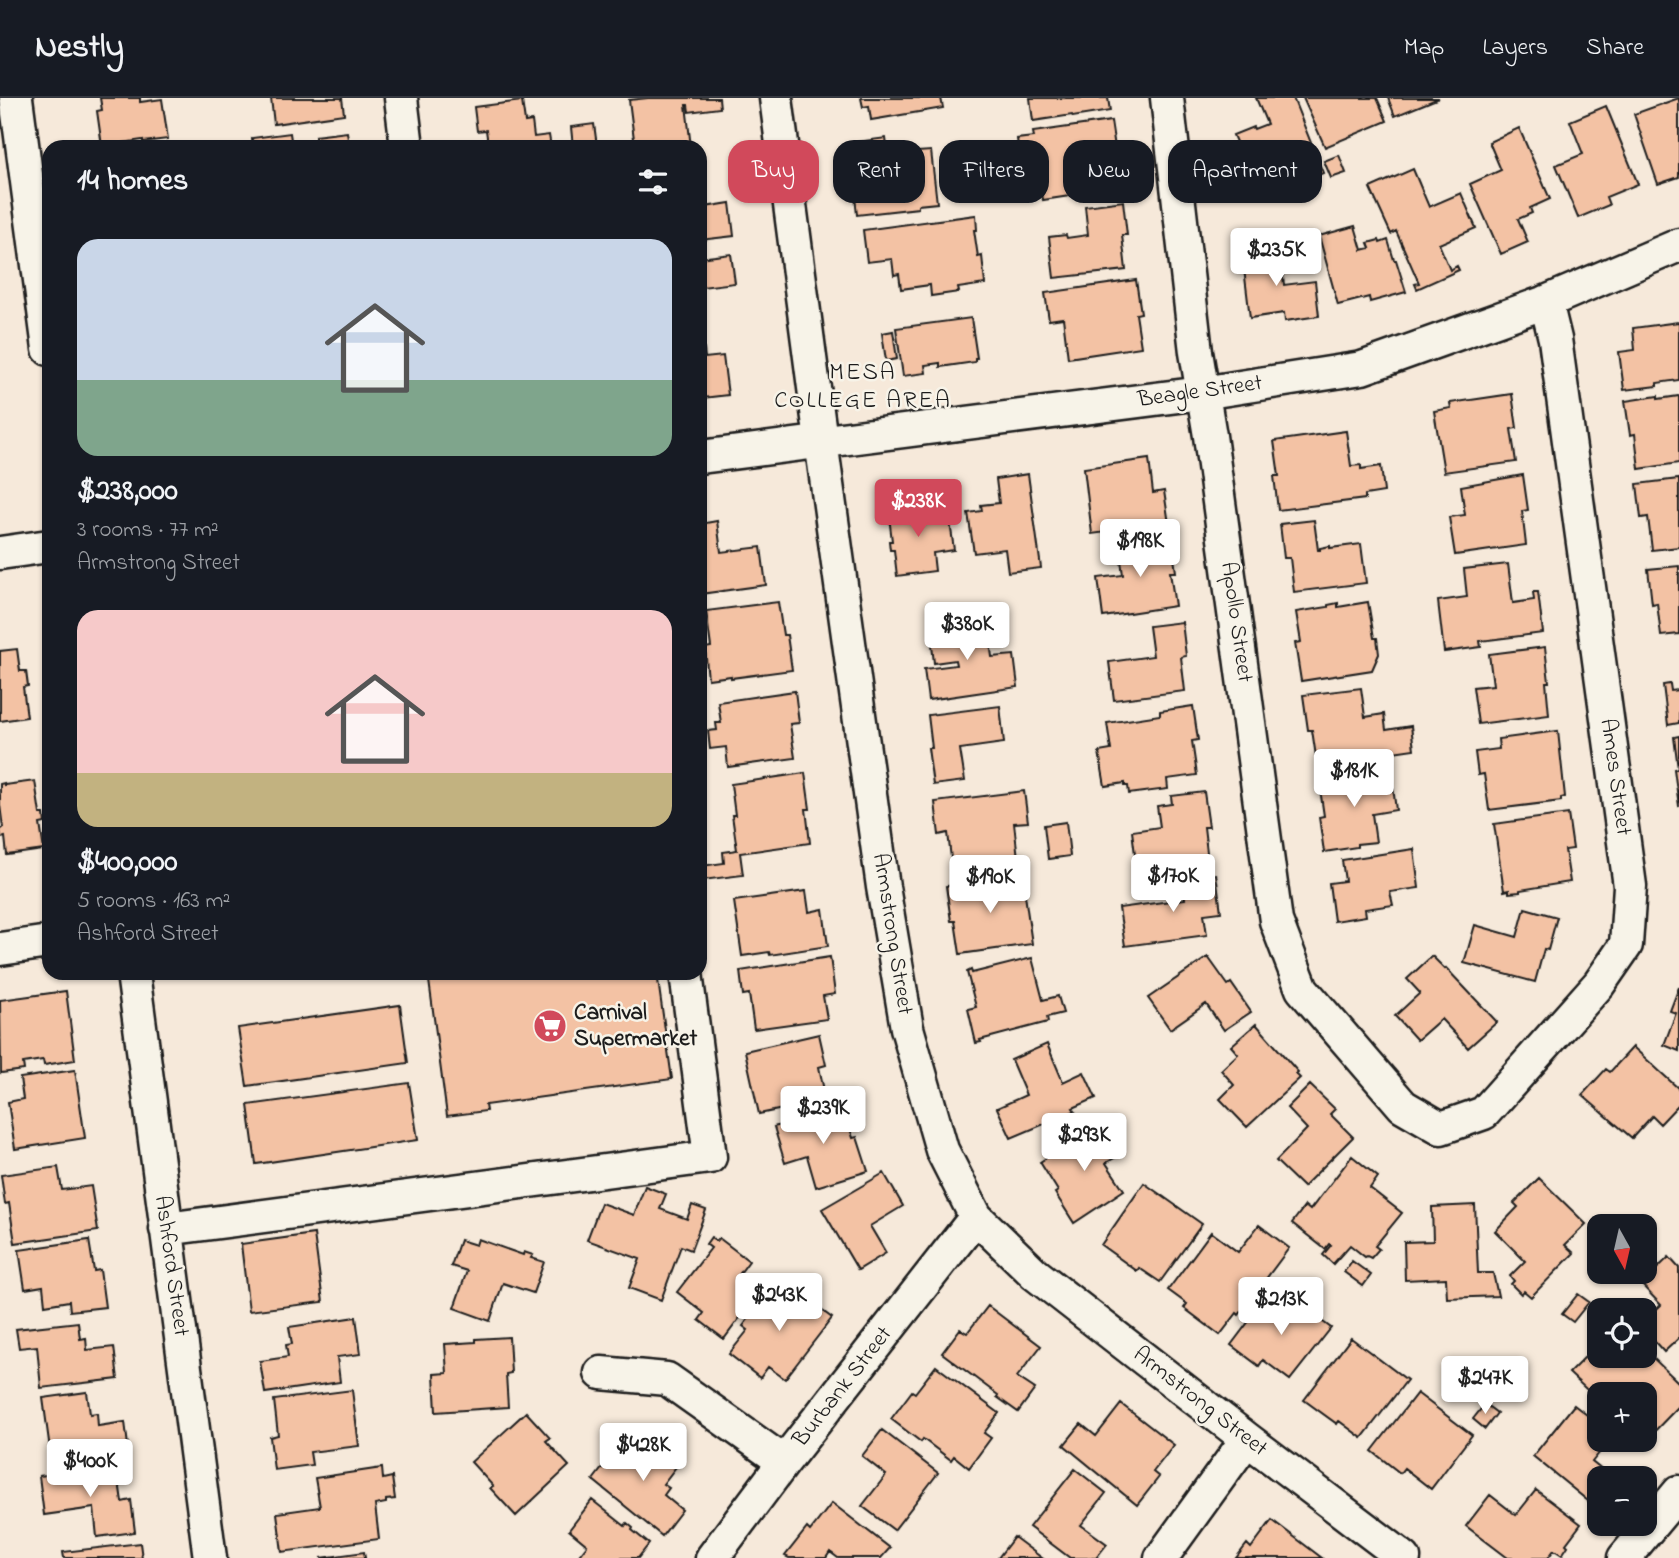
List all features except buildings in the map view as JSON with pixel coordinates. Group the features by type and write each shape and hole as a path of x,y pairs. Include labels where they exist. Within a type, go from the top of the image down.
{"street":[{"path":"16,98 42,296"},
{"path":"401,98 406,140"},
{"name":"Armstrong Street","path":"776,98 883,887 907,1028 942,1150 976,1217 1035,1274 1404,1558"},
{"name":"Apollo Street","path":"1167,98 1202,393 1276,921 1302,989 1402,1105"},
{"name":"Beagle Street","path":"707,456 1202,393 1362,368 1546,302 1679,245"},
{"name":"Ames Street","path":"1402,1105 1441,1128 1483,1113 1599,984 1626,945 1630,886 1555,340 1546,302"},
{"path":"0,554 42,547"},
{"path":"0,949 42,943"},
{"name":"Ashford Street","path":"134,980 210,1558"},
{"path":"166,1229 710,1157 687,980"},
{"name":"Burbank Street","path":"712,1558 976,1217"},
{"path":"601,1373 667,1379 784,1462"},
{"path":"1161,1558 1247,1439"},
{"path":"1624,1558 1679,1492"}],"place":[{"name":"Carnival Supermarket","path":"550,1026"}],"district":[{"name":"MESA COLLEGE AREA","path":"863,387"}]}
